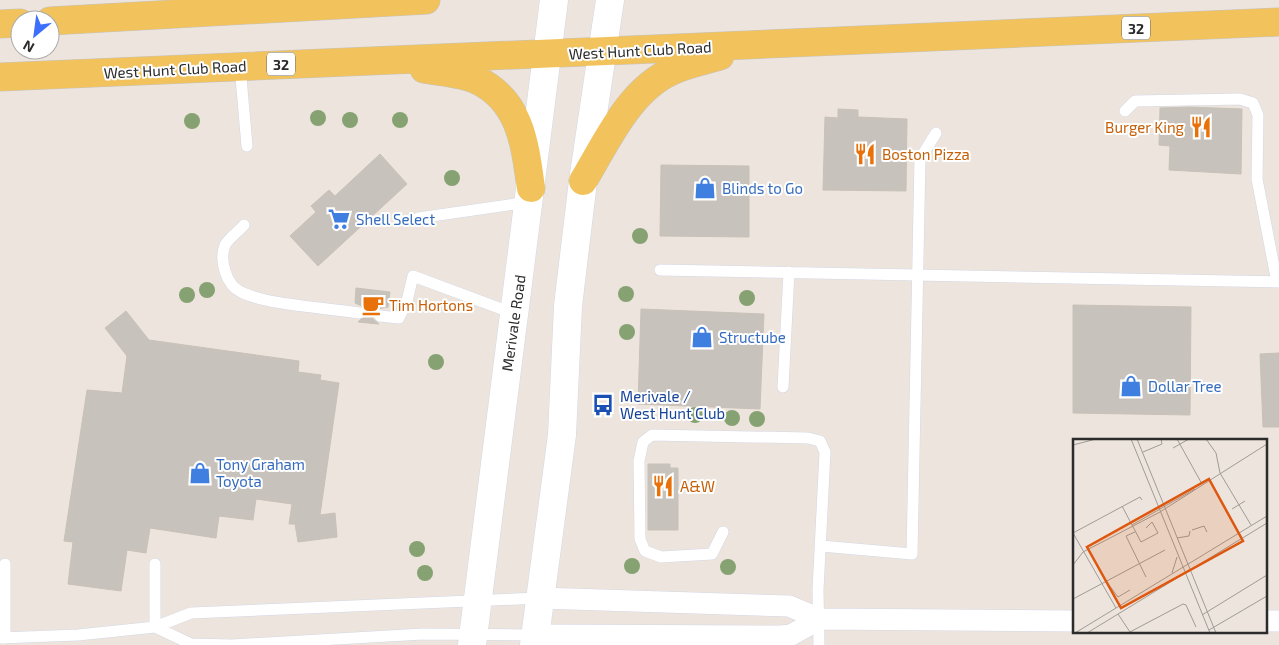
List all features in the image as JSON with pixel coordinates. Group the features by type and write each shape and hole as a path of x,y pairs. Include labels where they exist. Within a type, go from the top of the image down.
{"main road":[{"path":"60,20 190,7 426,0"},
{"name":"Merivale Road","path":"473,640 554,0"},
{"path":"534,640 562,435 568,306 583,181 610,0"},
{"name":"West Hunt Club Road","path":"0,78 1279,22"},
{"path":"583,181 622,117 654,82 672,71 753,45"},
{"path":"381,60 476,79 507,102 518,122 524,140 530,195"}],"street":[{"path":"540,598 789,606 820,619 1073,621"},
{"path":"534,640 791,635 820,619"},
{"path":"1266,621 1279,620"}],"lane":[{"path":"240,66 247,146"},
{"path":"660,270 1278,282 1257,179 1258,115 1253,103 1240,99 1135,101 1125,111"},
{"path":"821,546 912,554 920,159 936,133"},
{"path":"418,218 530,195"},
{"path":"244,225 226,245 223,266 232,285 241,292 272,300 359,313"},
{"path":"783,387 789,272"},
{"path":"380,316 399,318 407,301 413,276 515,314"},
{"path":"723,532 712,554 661,557 645,551 640,539 639,461 643,442 652,435 808,438 820,441 825,452 818,590 819,645"},
{"path":"5,564 3,638 78,640 154,627 191,613 478,599 540,598"},
{"path":"154,627 156,564"},
{"path":"154,627 191,644 232,645 423,634 473,640 534,640"}],"building":[{"name":"Burger King","path":"1160,108 1242,109 1241,174 1169,170 1170,146 1159,145"},
{"name":"Boston Pizza","path":"838,109 858,110 858,117 907,119 906,191 823,190 825,117 838,118"},
{"path":"380,154 407,184 318,266 290,236 316,212 311,206 329,190 335,196"},
{"name":"Blinds to Go","path":"661,165 749,166 749,237 660,236"},
{"name":"Tim Hortons","path":"356,288 390,292 388,307 377,309 373,315 373,319 379,324 358,322 366,314 364,307 355,303"},
{"name":"Dollar Tree","path":"1073,305 1191,307 1190,415 1073,413"},
{"name":"Structube","path":"641,309 764,314 760,409 638,404"},
{"name":"Tony Graham Toyota","path":"126,311 149,340 299,361 298,372 321,375 320,380 339,383 320,515 335,513 337,537 298,542 295,524 289,524 292,504 256,499 253,520 219,516 216,538 150,528 146,553 127,550 121,591 68,584 73,542 64,541 87,390 122,393 127,356 105,328"},
{"path":"1279,353 1279,427 1263,427 1260,354"},
{"name":"A&W","path":"648,464 670,464 670,468 678,468 678,530 648,530"}],"place":[{"name":"Burger King","path":"1201,127"},
{"name":"Boston Pizza","path":"865,154"},
{"name":"Blinds to Go","path":"705,188"},
{"name":"Shell Select","path":"339,219"},
{"name":"Tim Hortons","path":"373,305"},
{"name":"Structube","path":"702,337"},
{"name":"Dollar Tree","path":"1131,386"},
{"name":"Merivale / West Hunt Club","path":"603,405"},
{"name":"Tony Graham Toyota","path":"200,473"},
{"name":"A&W","path":"663,486"}]}
